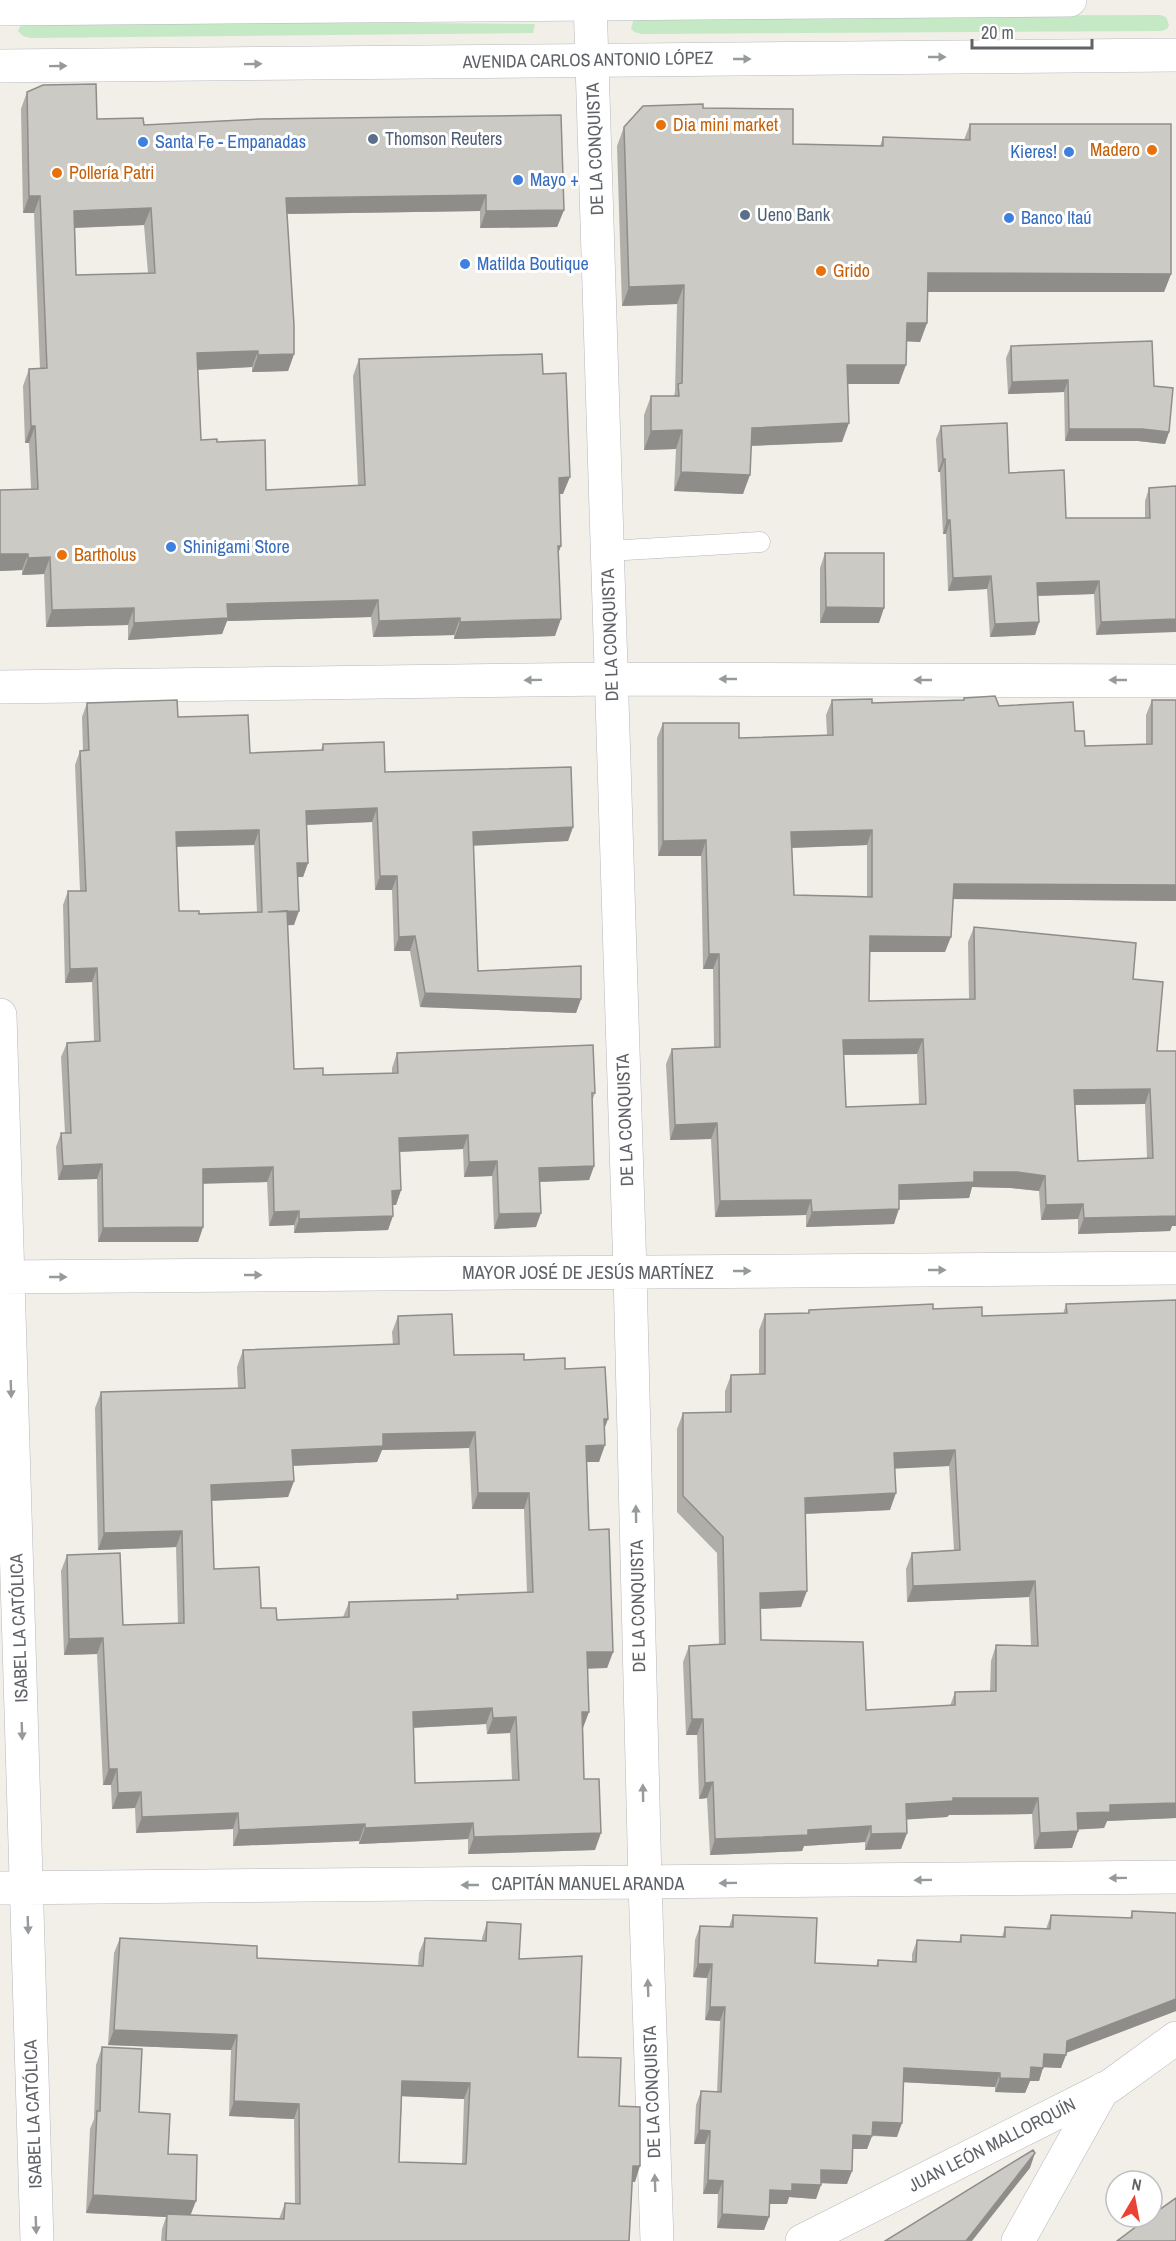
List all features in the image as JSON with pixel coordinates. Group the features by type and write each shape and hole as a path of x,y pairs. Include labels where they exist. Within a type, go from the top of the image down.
{"street":[{"path":"0,9 590,2 1070,0"},
{"name":"DE LA CONQUISTA","path":"590,2 630,1272 645,1884 657,2241"},
{"name":"AVENIDA CARLOS ANTONIO LÓPEZ","path":"0,66 1176,55"},
{"path":"0,687 611,679 1176,681"},
{"name":"ISABEL LA CATÓLICA","path":"0,1015 13,1888 37,2241"},
{"name":"MAYOR JOSÉ DE JESÚS MARTÍNEZ","path":"4,1277 1176,1268"},
{"name":"CAPITÁN MANUEL ARANDA","path":"13,1888 645,1884 1176,1877"},
{"name":"JUAN LEÓN MALLORQUÍN","path":"802,2241 1103,2089 1176,2038"},
{"path":"1017,2241 1103,2089"}],"lane":[{"path":"608,551 760,542"}],"green space":[{"path":"1160,15 1166,17 1169,25 1167,29 1161,31 642,34 634,32 631,28 634,19 641,17"},
{"path":"28,20 535,24 533,33 30,38 18,31 22,23"}],"building":[{"path":"96,84 97,119 143,118 144,125 259,119 561,115 564,210 486,211 486,195 286,198 294,354 258,355 258,351 197,353 201,440 217,439 217,442 265,440 266,490 365,485 359,359 542,354 543,374 566,373 570,477 559,478 561,546 558,546 561,619 460,622 460,618 379,621 378,600 227,604 228,618 134,623 134,608 52,610 50,557 28,558 28,554 0,554 0,490 38,489 35,426 31,426 29,369 47,368 40,196 29,196 27,92 43,85","holes":["151,208 155,273 76,275 74,211"]},
{"path":"703,104 703,108 793,109 793,144 883,146 883,137 970,140 970,124 1171,124 1171,274 928,273 927,323 907,323 906,365 847,365 849,423 752,428 750,475 681,472 682,430 651,431 651,396 679,396 678,384 682,383 684,285 629,287 624,127 643,106"},
{"path":"1152,341 1154,386 1173,388 1169,432 1142,429 1069,429 1068,380 1012,382 1011,346"},
{"path":"1007,423 1009,473 1064,470 1066,518 1150,518 1149,488 1176,486 1176,619 1101,622 1099,581 1037,583 1039,622 995,624 991,576 953,578 941,426"},
{"path":"825,553 884,553 884,608 826,607"},
{"path":"995,696 999,706 1073,702 1075,731 1084,731 1085,746 1152,744 1152,700 1176,700 1176,885 954,884 951,937 870,936 869,1001 975,999 974,927 1136,943 1133,979 1163,982 1157,1051 1176,1051 1176,1216 1084,1218 1083,1204 1046,1205 1045,1176 1017,1172 974,1172 974,1182 899,1185 899,1209 812,1212 811,1200 720,1201 717,1123 675,1125 672,1049 720,1047 719,954 709,954 706,840 663,841 663,723 739,723 739,738 833,735 832,700 872,699 872,703 964,700 964,698","holes":["872,830 872,897 794,895 791,832","923,1039 926,1104 846,1107 843,1040","1150,1089 1153,1158 1078,1161 1074,1090"]},
{"path":"177,700 178,717 248,715 250,753 323,750 323,744 384,742 385,772 571,767 573,827 473,832 478,971 581,966 581,999 425,993 415,936 399,937 397,876 380,876 377,808 306,811 308,863 297,863 299,911 287,911 294,1069 323,1068 323,1075 398,1073 397,1053 593,1045 594,1166 539,1168 541,1213 499,1214 497,1161 469,1162 468,1135 399,1138 401,1190 392,1191 393,1216 299,1219 299,1211 274,1212 273,1167 203,1169 203,1227 103,1228 102,1164 63,1166 61,1133 71,1133 67,1043 100,1041 97,968 70,969 68,891 86,891 80,751 89,750 87,703","holes":["259,830 262,912 199,914 199,911 179,911 176,832"]},
{"path":"1176,1300 1176,1803 1110,1805 1110,1812 1077,1813 1078,1831 1040,1833 1038,1798 953,1798 953,1801 906,1804 907,1833 871,1834 871,1826 808,1830 808,1835 715,1839 713,1782 705,1783 703,1719 692,1719 689,1646 725,1644 723,1537 683,1496 683,1413 731,1412 731,1375 765,1374 765,1314 933,1304 933,1309 982,1307 982,1316 1067,1313 1066,1304","holes":["955,1450 960,1550 912,1553 913,1586 1035,1581 1038,1646 996,1645 996,1691 955,1692 955,1705 866,1710 863,1642 761,1640 760,1593 807,1591 805,1498 896,1493 894,1453"]},
{"path":"452,1314 454,1355 524,1354 524,1360 565,1358 565,1369 605,1367 608,1419 604,1419 605,1445 586,1446 589,1530 609,1529 613,1652 587,1652 589,1712 582,1712 584,1779 599,1779 601,1833 474,1837 473,1823 365,1828 365,1824 239,1830 238,1813 142,1817 141,1792 118,1793 117,1769 109,1769 103,1638 69,1639 67,1555 120,1553 123,1625 184,1623 182,1531 104,1533 101,1392 245,1388 243,1350 399,1344 398,1316","holes":["475,1432 478,1493 529,1493 533,1592 457,1595 458,1599 349,1602 349,1617 277,1620 276,1608 261,1608 259,1567 214,1569 211,1485 294,1481 292,1450 383,1446 383,1434","492,1708 493,1718 516,1717 519,1780 415,1783 413,1712"]},
{"path":"1132,1911 1176,1913 1176,1999 1067,2041 1066,2055 1044,2054 1043,2068 1031,2067 1030,2079 1000,2078 1000,2073 904,2068 902,2123 873,2122 872,2136 853,2135 852,2171 821,2170 821,2185 792,2184 792,2191 770,2190 769,2217 722,2214 723,2181 708,2180 710,2131 699,2130 701,2091 721,2092 725,2007 710,2007 712,1964 698,1964 700,1926 733,1927 733,1915 817,1918 815,1963 878,1966 878,1960 916,1962 917,1940 961,1942 961,1935 1005,1937 1005,1927 1050,1929 1051,1915 1132,1918"},
{"path":"487,1922 521,1924 519,1959 582,1956 578,2057 621,2058 619,2106 640,2107 640,2166 633,2166 629,2241 166,2241 167,2214 284,2219 285,2203 300,2204 299,2104 234,2101 237,2035 114,2030 120,1938 257,1946 257,1958 423,1966 425,1938 486,1941","holes":["402,2081 470,2083 466,2164 399,2162"]},
{"path":"102,2047 142,2049 139,2112 170,2114 168,2154 197,2155 196,2201 93,2195 97,2111 100,2111"},
{"path":"1033,2150 1035,2153 966,2241 885,2241"},
{"path":"1176,2198 1176,2241 1117,2241 1133,2229 1164,2229 1164,2206"}],"place":[{"name":"Dia mini market","path":"661,125"},
{"name":"Thomson Reuters","path":"373,139"},
{"name":"Santa Fe - Empanadas","path":"143,142"},
{"name":"Madero","path":"1152,150"},
{"name":"Kieres!","path":"1069,152"},
{"name":"Pollería Patri","path":"57,173"},
{"name":"Mayo +","path":"518,180"},
{"name":"Ueno Bank","path":"745,215"},
{"name":"Banco Itaú","path":"1009,218"},
{"name":"Matilda Boutique","path":"465,264"},
{"name":"Grido","path":"821,271"},
{"name":"Shinigami Store","path":"171,547"},
{"name":"Bartholus","path":"62,555"}]}
